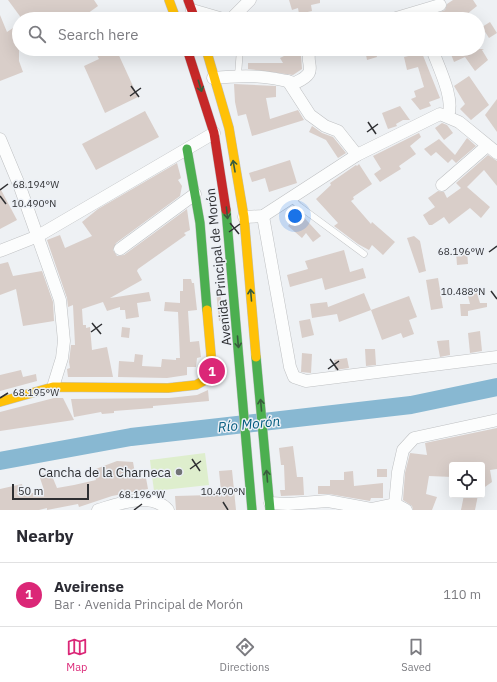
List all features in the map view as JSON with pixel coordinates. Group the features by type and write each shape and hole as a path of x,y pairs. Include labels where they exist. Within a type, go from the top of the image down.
{"main road":[{"path":"169,0 173,12"},
{"name":"Avenida Principal de Morón","path":"189,56 214,133 226,206 252,510"},
{"path":"208,56 229,128 244,216 270,506"},
{"path":"0,402 53,386 168,388 196,386 206,379 212,366 200,223 187,149"}],"street":[{"path":"238,12 250,0"},
{"path":"428,12 440,5"},
{"path":"213,78 238,75 275,77 295,83 307,76 310,71 311,64 308,56"},
{"path":"434,56 449,97 450,110 448,116"},
{"path":"288,81 310,115 325,126 338,131 357,155"},
{"path":"244,216 263,216 292,199 357,155 440,114 448,116 459,122 486,146 497,153"},
{"path":"0,251 38,236 214,133"},
{"path":"0,139 38,236 60,300 64,325 62,358 53,386"},
{"path":"442,186 486,146"},
{"path":"120,249 195,194"},
{"path":"263,216 290,367 294,377 306,381 497,357"},
{"path":"395,504 398,472 403,450 414,438 497,420"},
{"path":"98,510 121,503 149,500 160,503 168,510"},
{"path":"270,506 328,502 370,509 395,504 406,510"}],"lane":[{"path":"238,75 239,56"},
{"path":"292,199 364,254"}],"green space":[{"name":"Cancha de la Charneca","path":"205,453 209,485 154,491 150,460"}],"building":[{"path":"8,0 94,0 98,6 90,12 17,12"},
{"path":"289,0 320,0 320,3 311,5 312,11 299,12 298,8 292,10"},
{"path":"453,0 473,0 477,6 470,12 440,12 445,10 447,4"},
{"path":"0,15 7,32 12,29 12,56 19,56 19,61 23,72 0,81"},
{"path":"490,22 497,33 489,38 485,32 485,25"},
{"path":"485,55 488,60 475,71 465,57 454,62 452,56"},
{"path":"98,56 119,56 138,97 105,113 84,66 99,59"},
{"path":"284,56 301,56 302,69 293,75 248,69 248,63 283,63 280,58"},
{"path":"366,56 377,56 377,57 367,60"},
{"path":"423,56 440,98 429,102 431,106 420,110 411,99 416,97 414,91 424,87 418,67 407,70 404,57"},
{"path":"469,76 489,105 471,120 460,109 465,104 454,86"},
{"path":"234,84 276,86 276,97 266,98 270,119 298,110 304,120 252,136 246,114 238,116 235,102"},
{"path":"497,99 497,132 485,115"},
{"path":"400,106 410,120 403,120 396,124 397,126 388,129 382,113"},
{"path":"145,111 159,137 96,170 82,144"},
{"path":"442,123 447,125 453,133 444,140 435,128"},
{"path":"312,126 322,133 333,137 346,153 338,158 326,140 309,132"},
{"path":"419,133 421,137 410,146 416,154 399,166 401,169 380,182 374,174 381,169 373,156"},
{"path":"467,138 476,146 456,163 452,159 448,163 436,152 431,156 424,149 439,139 455,155"},
{"path":"488,155 497,161 497,186 484,170 467,187 490,207 481,218 470,208 449,224 444,217 432,225 429,225 423,215 435,207 428,198 438,191 444,192 447,198 461,188 456,183"},
{"path":"290,160 297,183 269,192 265,178 252,182 249,173"},
{"path":"177,163 181,178 178,180 182,186 180,196 116,243 113,250 117,256 124,255 187,209 190,230 184,233 186,235 138,269 137,271 142,280 110,298 149,292 151,301 137,303 139,317 126,319 125,310 120,310 120,307 107,311 103,302 82,309 83,325 86,325 86,328 90,327 92,350 107,347 113,377 68,377 67,369 70,368 69,362 71,345 75,345 73,305 68,307 67,298 47,240 60,235 65,248 92,236 82,222 98,209"},
{"path":"359,164 372,184 353,197 354,199 351,201 371,224 372,222 395,242 383,255 372,245 369,250 358,244 334,226 338,223 316,199 331,185 330,183"},
{"path":"0,188 17,220 0,229"},
{"path":"299,212 321,236 313,242 306,233 302,238 288,226"},
{"path":"414,236 420,241 426,271 419,273 407,238"},
{"path":"344,250 350,272 363,268 366,278 325,290 322,278 290,287 287,275 308,269 305,261"},
{"path":"467,251 468,264 457,265 456,252"},
{"path":"8,262 13,276 42,271 53,302 54,321 23,326 16,289 0,295 0,264"},
{"path":"438,278 443,308 431,310 426,280"},
{"path":"183,279 191,279 192,283 194,283 197,310 188,311 190,342 199,341 201,357 197,358 196,367 187,367 187,375 167,378 118,377 119,361 134,362 135,354 143,355 142,366 161,367 162,359 176,360 176,358 180,358 178,312 164,311 165,302 180,303 180,291 183,291"},
{"path":"220,289 223,320 219,321 216,290"},
{"path":"364,293 371,310 339,322 337,314 312,318 310,304 327,302 328,307"},
{"path":"477,293 480,303 487,303 487,307 468,311 468,316 461,316 460,304 470,304 468,296"},
{"path":"409,296 417,317 409,320 414,334 403,338 401,333 382,340 371,310"},
{"path":"310,319 314,335 302,338 299,321"},
{"path":"122,327 130,328 129,338 121,337"},
{"path":"480,331 482,351 470,353 468,333"},
{"path":"449,340 450,355 440,357 437,341"},
{"path":"365,349 375,349 376,365 366,366"},
{"path":"302,353 312,354 311,373 301,372"},
{"path":"347,358 349,368 335,370 334,360"},
{"path":"21,370 23,377 36,374 37,381 0,391 0,375"},
{"path":"208,390 209,401 153,406 153,408 114,411 114,413 102,414 101,412 74,417 71,399 169,398 197,395"},
{"path":"54,398 63,398 74,420 0,431 0,412"},
{"path":"497,428 497,469 490,470 492,482 485,487 485,462 449,462 449,477 429,476 426,494 437,497 432,510 413,510 412,506 403,500 405,473 410,453 427,455 425,443"},
{"path":"293,446 297,477 303,477 304,495 281,496 280,490 285,490 284,465 281,465 279,448"},
{"path":"117,461 133,462 136,479 146,478 148,489 112,496 79,507 78,504 47,510 47,508 39,510 0,510 0,489 22,484 25,495 44,490 39,475 50,471 57,488 96,480 93,470"},
{"path":"377,469 387,469 387,477 377,477"},
{"path":"232,470 236,510 176,510 175,496 212,495 212,492 221,491 219,471"},
{"path":"353,471 354,486 383,483 383,498 371,498 370,501 329,494 318,494 318,486 330,486 330,480 344,480 344,472"},
{"path":"463,498 477,498 475,510 461,510"}],"waterway":[{"name":"Río Morón","path":"0,461 131,437 411,405 497,387"}],"traffic: fast":[{"path":"187,149 200,223 207,310"},
{"path":"226,210 252,510"},
{"path":"256,357 270,510"}],"traffic: slow":[{"path":"169,0 173,12"},
{"path":"208,56 229,128 244,217 256,357"},
{"path":"0,402 53,387 168,388 196,385 207,379 212,366 207,310"}],"traffic: jam":[{"path":"188,0 192,12"},
{"path":"189,56 214,133 226,210"}],"place":[{"name":"Aveirense","path":"212,371"},
{"name":"Cancha de la Charneca","path":"179,472"}]}
